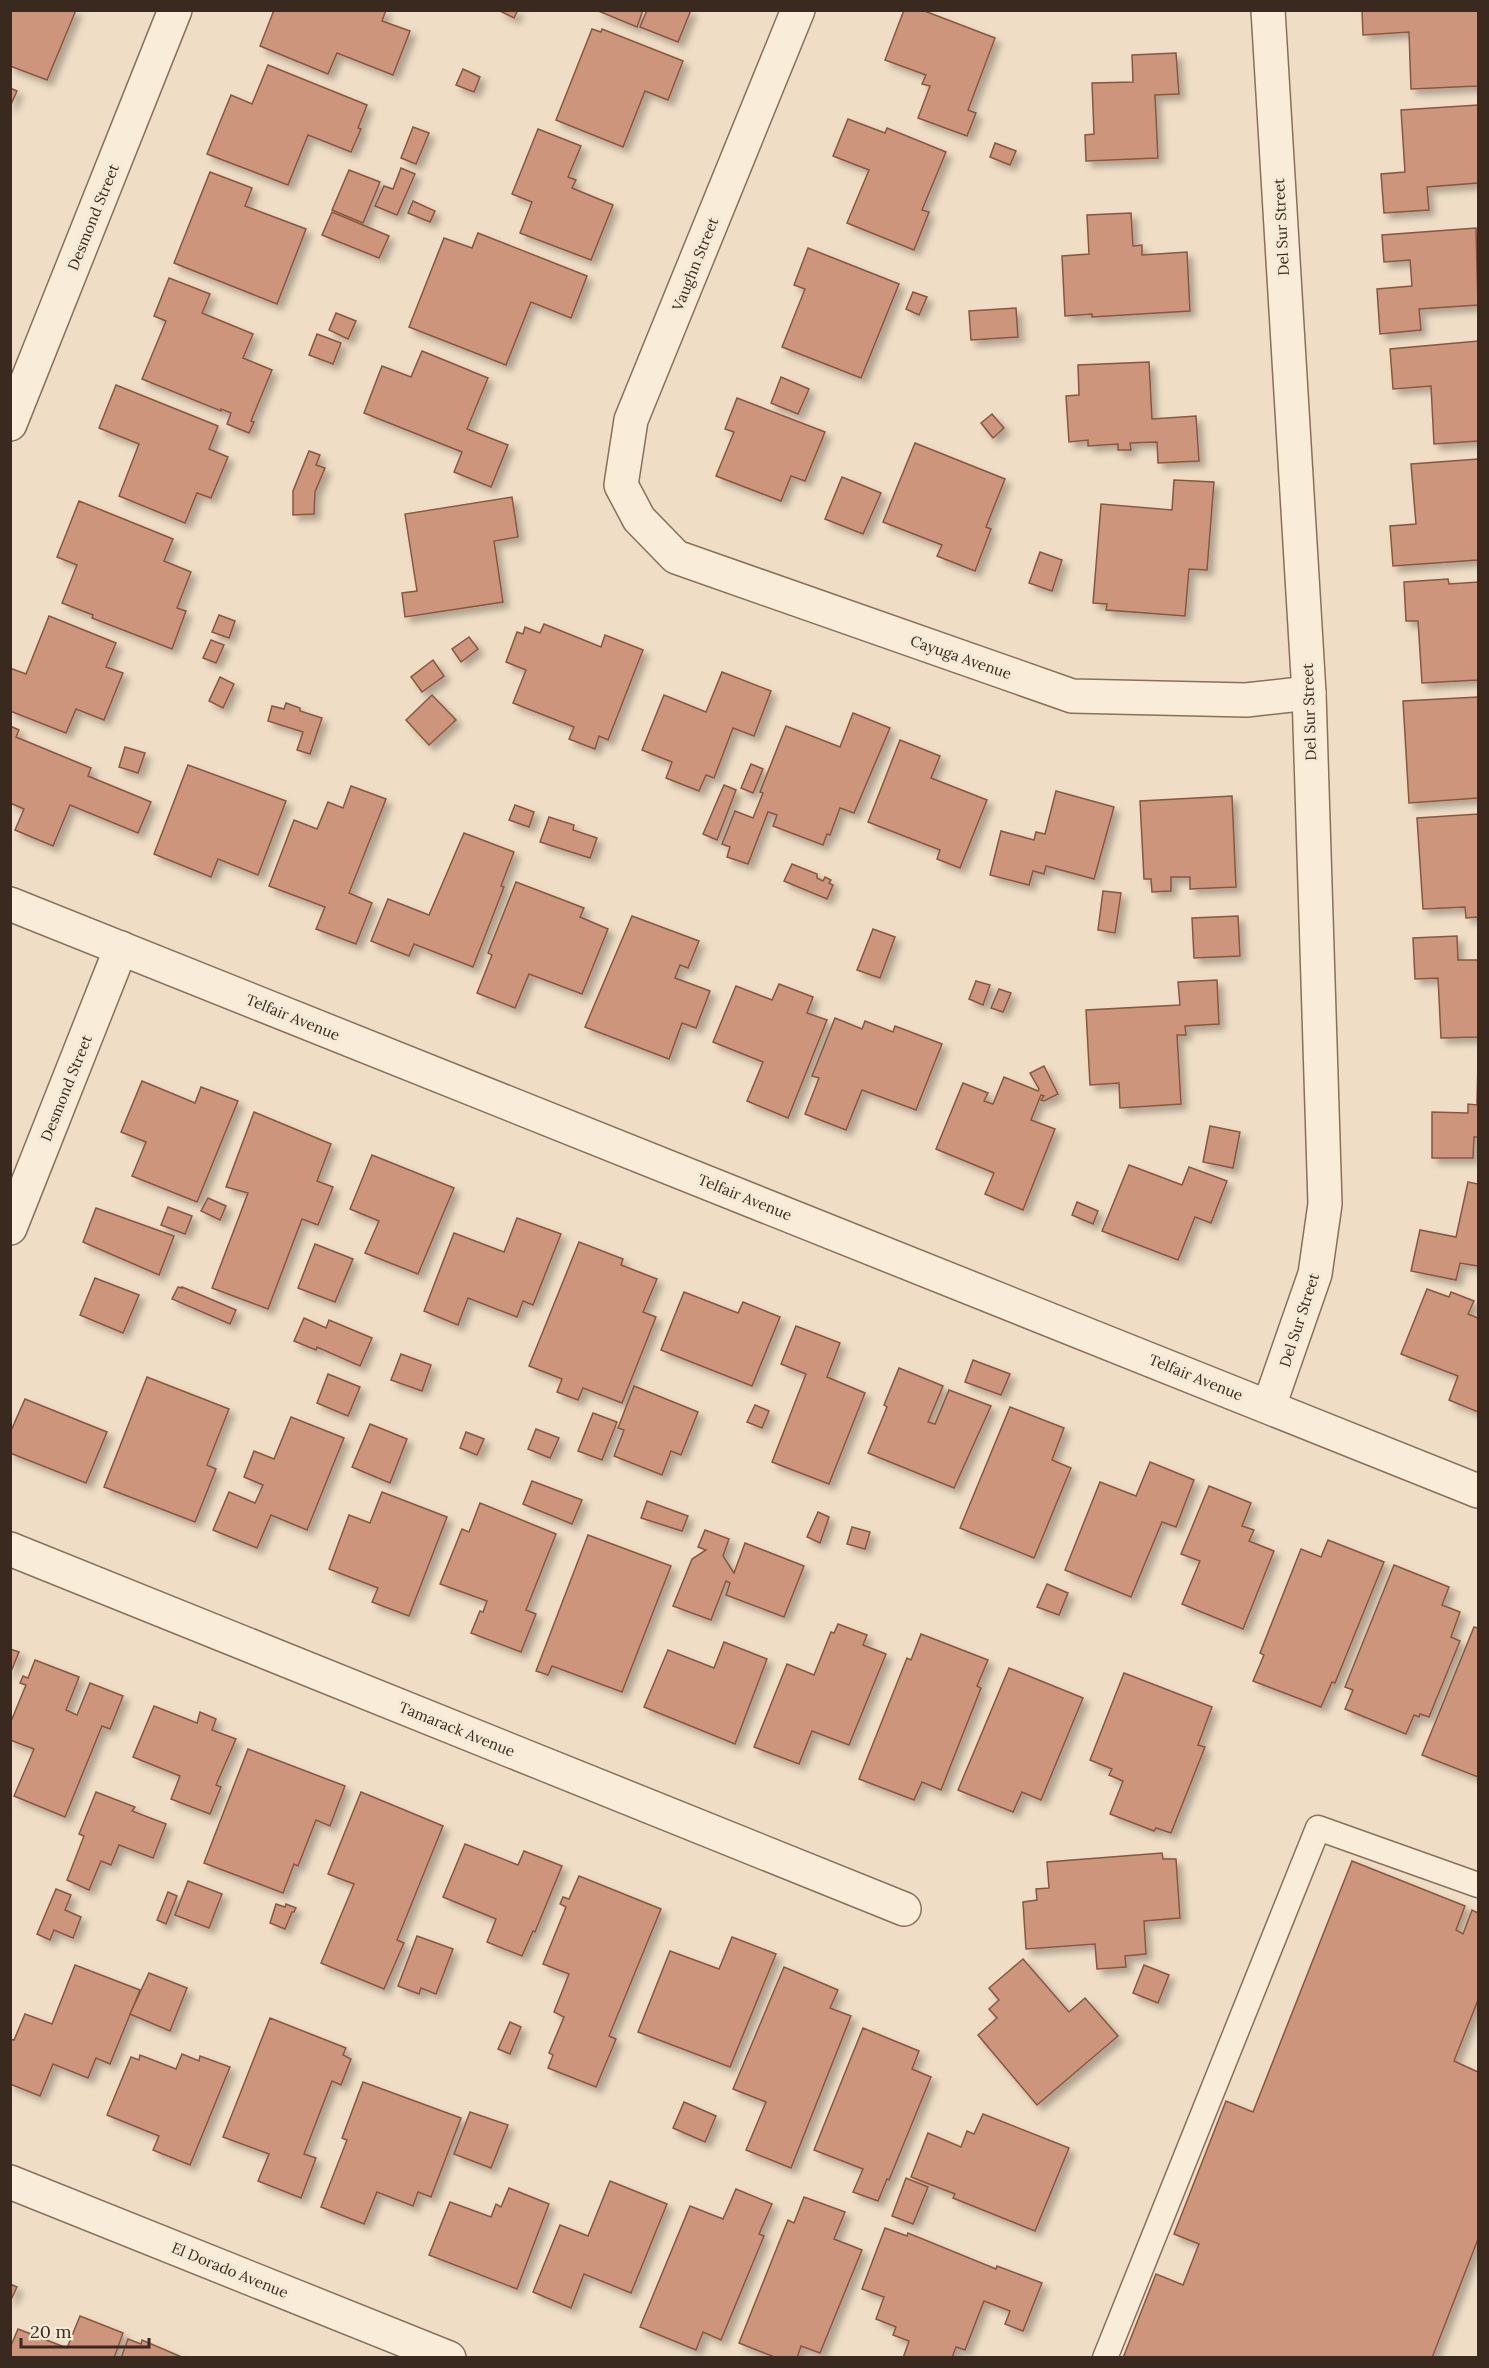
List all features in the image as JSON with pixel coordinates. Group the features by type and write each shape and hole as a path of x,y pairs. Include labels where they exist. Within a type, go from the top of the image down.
{"street":[{"name":"Desmond Street","path":"10,424 175,10"},
{"name":"Vaughn Street","path":"639,519 621,485 631,420 798,10"},
{"name":"Del Sur Street","path":"1268,10 1309,693 1325,1203 1315,1274 1269,1406"},
{"name":"Cayuga Avenue","path":"639,519 676,557 1072,696 1246,700 1309,693"},
{"name":"Telfair Avenue","path":"10,904 1479,1491"},
{"name":"Desmond Street","path":"10,1228 121,948"},
{"name":"Tamarack Avenue","path":"10,1549 904,1909"},
{"name":"El Dorado Avenue","path":"10,2182 448,2358"}],"lane":[{"path":"1105,2358 1318,1827 1479,1885"}],"building":[{"path":"10,10 76,10 47,80 10,66"},
{"path":"274,10 386,10 382,21 410,31 393,75 337,53 328,74 260,46"},
{"path":"498,10 518,10 514,18"},
{"path":"596,10 643,10 637,27"},
{"path":"647,10 691,10 678,42 640,27"},
{"path":"904,10 922,10 995,38 968,110 976,113 967,136 918,118 930,86 922,84 926,75 885,60"},
{"path":"1362,10 1478,10 1478,86 1411,89 1409,32 1363,35"},
{"path":"592,29 601,32 602,29 683,61 668,100 645,91 623,147 556,120"},
{"path":"1176,53 1179,94 1155,95 1158,158 1086,161 1085,135 1094,134 1092,83 1133,82 1132,55"},
{"path":"268,65 367,105 358,128 361,129 351,152 308,135 288,185 207,154 231,95 252,104"},
{"path":"463,69 480,77 474,92 456,85"},
{"path":"10,88 17,91 10,107"},
{"path":"1478,105 1478,183 1427,187 1429,210 1384,213 1381,174 1405,172 1401,110"},
{"path":"848,119 885,133 887,128 946,152 922,210 929,212 914,250 847,223 869,170 833,156"},
{"path":"413,127 429,133 416,164 401,158"},
{"path":"538,129 581,146 568,177 576,180 572,188 613,205 591,260 520,233 532,202 512,194"},
{"path":"995,143 1016,151 1010,165 990,157"},
{"path":"401,168 415,174 397,215 375,206 384,186 393,189"},
{"path":"349,170 380,182 363,223 332,210"},
{"path":"210,172 252,188 245,206 306,229 277,304 174,263"},
{"path":"413,201 435,211 430,222 408,213"},
{"path":"332,212 389,236 379,258 322,235"},
{"path":"1131,213 1133,246 1142,245 1142,255 1187,252 1190,311 1092,317 1092,314 1065,316 1062,256 1089,254 1087,215"},
{"path":"1476,228 1478,305 1419,309 1421,330 1380,334 1377,289 1412,286 1410,260 1384,262 1382,235"},
{"path":"478,233 587,276 571,318 531,302 506,365 409,327 444,238 472,248"},
{"path":"808,248 899,284 861,378 782,347 805,289 794,285"},
{"path":"169,278 210,294 202,313 253,334 243,358 272,370 251,421 254,422 249,433 227,424 231,413 142,379 166,321 154,316"},
{"path":"913,292 927,297 919,315 906,309"},
{"path":"1016,308 1018,337 971,340 969,311"},
{"path":"336,313 356,321 348,339 329,330"},
{"path":"317,334 341,343 333,364 309,355"},
{"path":"1478,341 1478,441 1434,444 1431,386 1393,389 1390,349"},
{"path":"422,351 488,378 467,429 508,445 491,487 454,472 462,452 364,413 382,366 411,377"},
{"path":"1149,362 1152,419 1196,416 1199,461 1158,463 1157,442 1130,443 1131,450 1118,450 1118,444 1088,446 1088,440 1069,442 1066,396 1079,395 1078,365"},
{"path":"781,377 809,389 798,414 771,403"},
{"path":"116,385 218,426 209,449 228,457 211,498 197,493 185,523 119,496 139,444 99,428"},
{"path":"737,398 825,432 805,481 791,476 781,501 716,476 734,432 725,429"},
{"path":"992,414 1004,428 993,438 981,423"},
{"path":"915,443 1005,479 986,527 991,529 975,571 937,556 942,545 883,522"},
{"path":"309,451 320,455 316,465 325,468 315,492 314,514 293,515 293,491"},
{"path":"1478,459 1478,560 1393,566 1390,526 1416,524 1411,464"},
{"path":"842,477 881,493 863,534 825,519"},
{"path":"1174,480 1214,482 1207,570 1189,569 1185,616 1106,610 1107,604 1093,603 1101,504 1172,510"},
{"path":"512,497 518,537 494,541 503,602 405,617 402,593 417,591 405,514"},
{"path":"79,501 173,539 164,561 191,572 177,608 186,611 172,649 92,618 93,615 62,603 77,565 57,557"},
{"path":"1040,552 1062,560 1052,591 1029,583"},
{"path":"1448,579 1449,584 1478,582 1478,680 1422,683 1418,621 1406,621 1404,582"},
{"path":"219,615 235,621 229,638 212,632"},
{"path":"49,616 116,643 106,667 123,673 104,720 76,709 66,733 10,711 10,668 26,674"},
{"path":"544,624 601,647 605,635 643,650 608,740 599,736 595,749 569,739 574,727 513,703 526,670 506,662 517,632 523,634 525,627 540,633"},
{"path":"469,637 478,649 461,662 452,649"},
{"path":"211,640 224,645 216,663 203,658"},
{"path":"433,660 444,676 422,692 411,677"},
{"path":"722,672 771,691 754,736 733,728 714,778 706,775 699,791 666,778 672,762 642,750 664,695 706,712"},
{"path":"220,677 234,684 223,708 209,701"},
{"path":"432,695 456,720 429,745 406,720"},
{"path":"1478,697 1478,798 1409,803 1403,701"},
{"path":"286,703 300,708 300,711 322,718 310,754 297,750 303,732 268,721 272,706 284,709"},
{"path":"853,713 890,728 854,813 840,808 830,835 827,834 823,845 773,826 777,815 768,812 748,864 727,857 730,847 722,844 735,811 753,818 763,793 760,792 786,726 840,747"},
{"path":"10,726 19,730 16,737 91,768 88,776 151,802 138,833 70,805 53,846 15,830 24,809 10,803"},
{"path":"900,740 940,756 931,778 987,800 960,868 937,859 940,850 868,822"},
{"path":"125,747 145,753 138,773 119,767"},
{"path":"751,764 763,769 753,793 741,788"},
{"path":"188,765 286,801 258,875 218,859 211,877 154,854"},
{"path":"724,785 736,790 717,840 703,834"},
{"path":"351,786 386,799 349,893 372,903 356,944 316,929 325,907 269,886 294,820 317,829 328,802 343,808"},
{"path":"1056,791 1114,807 1094,879 1046,866 1044,874 1033,871 1029,885 990,875 1001,831 1034,840 1036,832 1045,834"},
{"path":"1232,796 1236,887 1190,889 1190,877 1171,877 1171,891 1152,892 1151,879 1144,879 1140,801"},
{"path":"515,805 534,812 529,827 509,820"},
{"path":"1478,814 1478,917 1466,918 1465,907 1423,909 1417,818"},
{"path":"549,817 574,825 573,830 597,838 590,858 540,842"},
{"path":"464,833 514,852 501,886 504,887 473,967 414,944 409,956 371,941 388,899 429,915"},
{"path":"792,864 817,874 817,878 823,881 825,877 831,880 829,883 833,885 827,899 784,881"},
{"path":"516,882 584,908 580,917 608,929 582,994 529,974 515,1008 477,993 492,955 488,953"},
{"path":"1103,891 1121,893 1115,933 1098,930"},
{"path":"632,916 699,941 688,968 680,965 675,978 710,991 696,1028 682,1023 669,1059 585,1027"},
{"path":"1238,916 1240,956 1194,958 1192,918"},
{"path":"873,929 895,937 880,978 857,970"},
{"path":"1457,936 1458,960 1478,960 1478,1037 1441,1038 1438,978 1415,979 1413,938"},
{"path":"1217,980 1219,1024 1185,1026 1186,1035 1177,1035 1181,1104 1120,1108 1119,1083 1090,1085 1086,1010 1180,1005 1178,982"},
{"path":"976,981 990,985 983,1005 969,999"},
{"path":"779,984 813,997 807,1013 827,1020 788,1118 747,1101 763,1062 713,1042 736,986 772,1000"},
{"path":"999,989 1011,993 1003,1012 991,1008"},
{"path":"835,1018 862,1029 865,1021 893,1032 895,1026 942,1044 916,1110 862,1090 846,1130 805,1114 819,1078 812,1076"},
{"path":"1478,1062 1478,1137 1474,1137 1473,1158 1432,1158 1432,1112 1468,1113 1468,1104 1477,1105"},
{"path":"1044,1066 1058,1094 1044,1101 1041,1100 1044,1096 1041,1095 1031,1120 1055,1129 1023,1210 985,1194 994,1173 936,1149 963,1083 988,1093 984,1101 993,1104 1004,1077 1038,1091 1030,1073"},
{"path":"142,1081 195,1103 201,1087 238,1101 197,1202 132,1176 146,1142 121,1132"},
{"path":"254,1112 331,1144 317,1181 333,1187 318,1225 302,1219 268,1309 212,1288 248,1193 226,1187"},
{"path":"1210,1126 1240,1132 1233,1168 1203,1162"},
{"path":"372,1155 454,1188 418,1274 365,1253 379,1221 350,1209"},
{"path":"1129,1165 1182,1185 1189,1167 1227,1181 1211,1223 1195,1217 1178,1260 1102,1231"},
{"path":"1468,1182 1478,1184 1478,1266 1460,1263 1456,1280 1411,1271 1420,1230 1456,1237"},
{"path":"208,1198 226,1206 220,1220 201,1211"},
{"path":"1077,1202 1098,1211 1093,1224 1072,1215"},
{"path":"168,1207 192,1216 185,1234 161,1225"},
{"path":"96,1208 174,1236 159,1275 83,1242"},
{"path":"517,1218 561,1234 533,1305 523,1301 517,1317 468,1298 458,1325 424,1311 454,1233 504,1252"},
{"path":"579,1242 623,1259 621,1265 657,1279 643,1312 656,1317 622,1403 583,1388 578,1400 557,1392 562,1379 529,1366"},
{"path":"315,1244 353,1259 335,1302 298,1288"},
{"path":"95,1278 139,1295 123,1333 80,1315"},
{"path":"178,1287 236,1310 230,1324 172,1299"},
{"path":"1427,1289 1449,1297 1451,1292 1474,1301 1468,1314 1478,1318 1478,1412 1449,1400 1458,1376 1401,1354"},
{"path":"684,1292 738,1313 743,1302 780,1317 752,1386 661,1350"},
{"path":"304,1318 326,1328 329,1320 372,1338 360,1366 317,1347 316,1350 294,1341"},
{"path":"796,1326 840,1343 827,1377 865,1393 829,1484 772,1462 806,1374 781,1364"},
{"path":"401,1354 431,1365 422,1391 391,1380"},
{"path":"973,1360 1010,1374 1001,1395 965,1382"},
{"path":"899,1368 943,1386 928,1422 935,1424 949,1390 991,1406 954,1488 868,1453 887,1407 884,1405"},
{"path":"328,1374 360,1387 348,1416 317,1403"},
{"path":"147,1377 229,1409 207,1465 216,1469 195,1522 104,1487"},
{"path":"634,1386 698,1412 681,1455 671,1451 662,1475 614,1456 624,1430 618,1428"},
{"path":"25,1399 107,1432 86,1483 10,1453 10,1433"},
{"path":"755,1405 769,1411 762,1428 747,1422"},
{"path":"1010,1407 1064,1428 1052,1460 1071,1468 1034,1558 960,1528"},
{"path":"593,1413 617,1422 602,1460 578,1451"},
{"path":"291,1417 344,1438 307,1530 271,1515 257,1548 213,1530 229,1492 255,1503 263,1485 244,1477 254,1451 274,1459"},
{"path":"370,1424 407,1439 390,1483 352,1467"},
{"path":"536,1429 559,1438 550,1458 528,1449"},
{"path":"466,1432 484,1439 477,1455 460,1448"},
{"path":"1150,1462 1194,1480 1176,1527 1162,1522 1131,1597 1065,1570 1100,1482 1136,1496"},
{"path":"532,1481 582,1500 572,1524 523,1504"},
{"path":"1209,1486 1251,1503 1242,1526 1254,1530 1249,1541 1274,1551 1243,1629 1182,1604 1200,1561 1181,1554"},
{"path":"382,1492 447,1517 409,1616 372,1602 378,1588 329,1569 349,1515 370,1523"},
{"path":"647,1501 688,1516 682,1531 641,1518"},
{"path":"480,1503 556,1534 526,1610 536,1614 521,1652 471,1633 487,1601 440,1584 462,1529 469,1532"},
{"path":"818,1512 829,1517 820,1543 807,1537"},
{"path":"852,1527 870,1532 865,1549 847,1544"},
{"path":"705,1530 729,1539 723,1556 734,1573 745,1543 804,1566 784,1617 726,1595 730,1583 726,1581 711,1620 673,1606 692,1559 706,1550 698,1547"},
{"path":"588,1535 671,1566 622,1692 552,1666 548,1675 536,1671"},
{"path":"1328,1540 1384,1562 1335,1683 1332,1682 1321,1707 1253,1681 1264,1655 1260,1653 1301,1549 1321,1557"},
{"path":"1394,1565 1449,1587 1442,1605 1460,1612 1451,1637 1460,1641 1429,1717 1414,1715 1406,1734 1345,1709 1353,1690 1345,1687"},
{"path":"1047,1584 1068,1593 1059,1615 1037,1607"},
{"path":"838,1624 867,1635 863,1645 886,1654 849,1745 812,1731 799,1764 754,1747 787,1664 814,1675 831,1632 834,1633"},
{"path":"1474,1627 1478,1628 1478,1777 1422,1755"},
{"path":"921,1634 988,1660 977,1686 981,1688 941,1790 922,1782 914,1800 859,1779 907,1658 911,1660"},
{"path":"724,1642 767,1659 735,1744 644,1707 668,1650 714,1668"},
{"path":"10,1649 19,1652 10,1674"},
{"path":"35,1660 79,1677 66,1710 77,1715 90,1683 123,1696 110,1729 102,1726 65,1817 14,1796 34,1749 10,1740 10,1724 26,1685 20,1683 23,1676 28,1678"},
{"path":"1009,1668 1083,1698 1041,1800 1022,1792 1013,1812 958,1790"},
{"path":"1124,1673 1212,1707 1198,1745 1205,1747 1171,1833 1156,1828 1154,1831 1110,1814 1123,1781 1109,1775 1112,1769 1090,1760"},
{"path":"154,1706 197,1723 200,1712 216,1719 212,1730 236,1739 216,1785 221,1787 210,1814 171,1799 180,1776 133,1757"},
{"path":"248,1749 345,1786 330,1826 316,1820 298,1866 294,1864 283,1893 204,1863"},
{"path":"96,1792 135,1807 132,1811 166,1824 153,1858 119,1845 111,1865 101,1861 89,1890 67,1880 84,1836 79,1834"},
{"path":"361,1792 443,1826 397,1940 404,1943 384,1989 321,1963 354,1884 328,1874"},
{"path":"465,1844 518,1865 524,1851 562,1866 535,1932 533,1931 522,1956 487,1942 496,1919 443,1897"},
{"path":"1162,1853 1163,1859 1176,1859 1180,1918 1144,1921 1146,1954 1125,1956 1126,1967 1097,1969 1095,1944 1026,1949 1023,1902 1037,1900 1036,1889 1049,1888 1047,1862"},
{"path":"1352,1861 1465,1906 1456,1930 1463,1934 1472,1910 1478,1913 1478,2000 1454,2061 1478,2072 1478,2239 1432,2358 1123,2358 1156,2274 1183,2285 1199,2244 1174,2234 1226,2101 1253,2112"},
{"path":"579,1876 661,1909 609,2036 616,2039 596,2087 548,2068 553,2055 549,2053 564,2017 554,2012 569,1974 543,1964 566,1907 560,1904 563,1897 569,1899"},
{"path":"188,1881 222,1894 209,1928 175,1915"},
{"path":"56,1889 71,1895 65,1910 81,1917 73,1938 54,1930 50,1940 37,1934"},
{"path":"168,1892 177,1896 166,1924 157,1920"},
{"path":"276,1904 285,1907 286,1904 296,1908 285,1929 270,1923"},
{"path":"417,1936 453,1949 436,1994 421,1988 419,1994 398,1986"},
{"path":"732,1937 776,1954 730,2067 638,2032 670,1951 719,1969"},
{"path":"1023,1959 1069,2012 1085,1998 1118,2036 1037,2105 978,2035 997,2018 989,2009 999,2000 989,1988"},
{"path":"75,1965 140,1990 110,2064 96,2058 88,2078 53,2064 40,2096 10,2084 10,2039 14,2040 25,2014 52,2024"},
{"path":"1144,1965 1169,1975 1158,2003 1133,1993"},
{"path":"784,1967 838,1990 830,2008 851,2016 791,2168 746,2150 766,2102 733,2089"},
{"path":"149,1973 187,1988 170,2031 130,2014"},
{"path":"270,2018 346,2048 343,2055 351,2059 341,2085 332,2081 304,2154 316,2158 301,2198 258,2181 269,2154 223,2137"},
{"path":"510,2022 521,2027 510,2054 498,2049"},
{"path":"863,2028 919,2051 912,2069 931,2077 889,2180 887,2179 878,2201 853,2192 863,2169 814,2150"},
{"path":"182,2054 199,2061 200,2056 230,2067 190,2165 153,2150 159,2136 107,2115 131,2057 139,2060 140,2055 176,2069"},
{"path":"363,2082 461,2118 431,2197 418,2192 413,2206 377,2192 364,2224 321,2207 347,2140 342,2138"},
{"path":"684,2102 716,2116 705,2142 673,2128"},
{"path":"470,2112 508,2125 491,2168 454,2154"},
{"path":"983,2114 1069,2148 1035,2231 953,2198 955,2194 911,2177 928,2133 961,2147 967,2131 974,2134"},
{"path":"906,2178 928,2187 913,2224 892,2216"},
{"path":"610,2181 667,2204 631,2293 584,2274 571,2308 533,2292 560,2225 588,2236"},
{"path":"509,2188 549,2204 517,2289 429,2255 450,2202 491,2217 496,2204 501,2207"},
{"path":"736,2189 772,2204 759,2234 764,2236 721,2340 703,2332 696,2350 640,2327 690,2206 723,2219"},
{"path":"804,2197 845,2212 834,2239 862,2250 820,2353 801,2346 797,2358 777,2358 739,2343 788,2220 794,2223"},
{"path":"885,2228 907,2236 908,2233 996,2269 997,2266 1042,2283 1023,2331 1005,2324 1010,2311 984,2301 965,2350 956,2347 952,2358 903,2358 909,2341 893,2335 896,2327 876,2319 884,2297 862,2289"},
{"path":"10,2284 17,2287 10,2302"},
{"path":"80,2316 123,2333 114,2358 10,2358 10,2348 18,2329 67,2348"},
{"path":"128,2339 141,2344 142,2340 184,2358 121,2358"}]}
